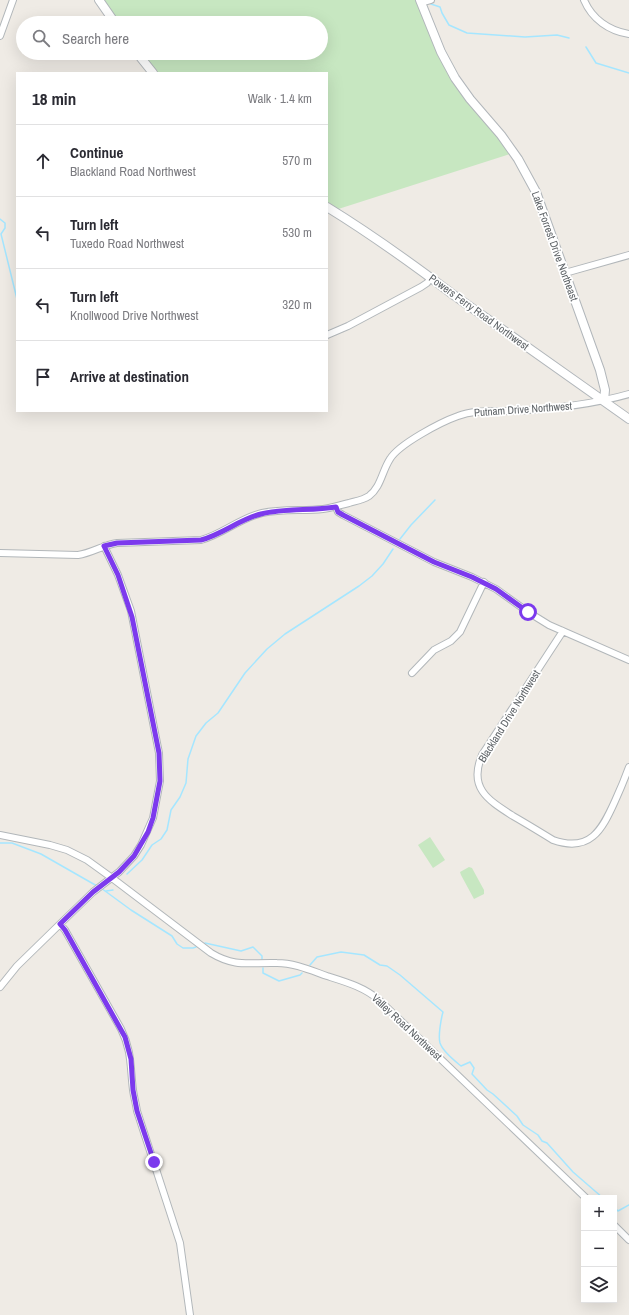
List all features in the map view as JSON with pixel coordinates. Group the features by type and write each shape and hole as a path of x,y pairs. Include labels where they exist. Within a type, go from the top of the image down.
{"street":[{"path":"0,36 13,0"},
{"path":"99,0 110,16"},
{"path":"421,1 431,0"},
{"path":"584,0 594,16 602,23 619,32 629,34"},
{"name":"Lake Forrest Drive Northeast","path":"421,1 441,52 455,78 470,99 501,135 530,180 542,207 600,370 605,390 604,401"},
{"path":"142,60 152,72"},
{"name":"Powers Ferry Road Northwest","path":"328,208 431,278 629,419"},
{"path":"565,273 629,255"},
{"path":"328,335 348,326 421,287 431,278"},
{"name":"Putnam Drive Northwest","path":"0,553 78,555 117,543 201,540 214,536 246,519 261,514 336,507 369,496 378,486 388,461 398,450 417,437 457,416 475,412 548,408 604,401 629,394"},
{"path":"336,507 338,512 349,519 434,562 484,582 538,618 629,660"},
{"path":"0,987 17,966 93,892 112,878 134,856 148,832 153,818 158,796 160,768 159,753 131,611 118,575 104,546"},
{"path":"412,673 434,650 451,641 460,632 484,582"},
{"name":"Blackland Drive Northwest","path":"563,630 482,755 478,763 477,772 480,788 494,804 553,840 560,843 574,844 593,837 603,826 629,767"},
{"name":"Valley Road Northwest","path":"0,835 50,845 67,850 87,860 221,959 240,964 276,963 296,965 355,985 373,994 583,1195"},
{"path":"60,924 65,930 121,1028 128,1045 137,1111 180,1243 190,1315"},
{"path":"617,1228 629,1240"}],"green space":[{"path":"102,0 420,0 451,74 513,153 329,212 328,72 150,72 143,60 328,60 328,16 112,16"},
{"path":"430,837 445,860 433,868 418,845"},
{"path":"469,867 472,868 484,890 484,894 474,899 460,872"}],"waterway":[{"path":"431,4 440,7 449,25 467,33 525,37 557,35 569,38"},
{"path":"586,47 596,63 629,73"},
{"path":"0,219 5,223 5,228 1,234 16,295"},
{"path":"400,539 435,500"},
{"path":"127,874 142,860 152,845 161,839 167,830 171,810 180,797 186,783 188,759 196,736 206,723 218,713 245,673 267,649 285,634 372,576 383,564 393,549"},
{"path":"0,843 12,843 41,854 97,886"},
{"path":"101,888 131,910 172,936 177,944 183,948 196,947"},
{"path":"106,891 113,890"},
{"path":"205,943 241,951 253,947 262,956 262,959"},
{"path":"310,965 317,957 341,952 364,955 380,965 387,966 400,975 443,1012 439,1040 446,1053 461,1066 470,1062 474,1068 472,1074 487,1090 517,1116 523,1125 538,1135 542,1141 547,1143 573,1172 600,1195"},
{"path":"263,968 263,973 279,981 300,975 302,973"},
{"path":"617,1210 618,1211 629,1205"}],"route":[{"path":"154,1162 144,1136 137,1111 133,1090 131,1059 125,1037 65,930 60,924 93,892 119,872 134,856 148,832 153,818 160,781 159,753 131,611 126,594 104,546 117,543 201,540 214,536 246,519 261,514 284,510 336,507 338,512 343,515 434,562 472,577 496,589 528,612"}]}
